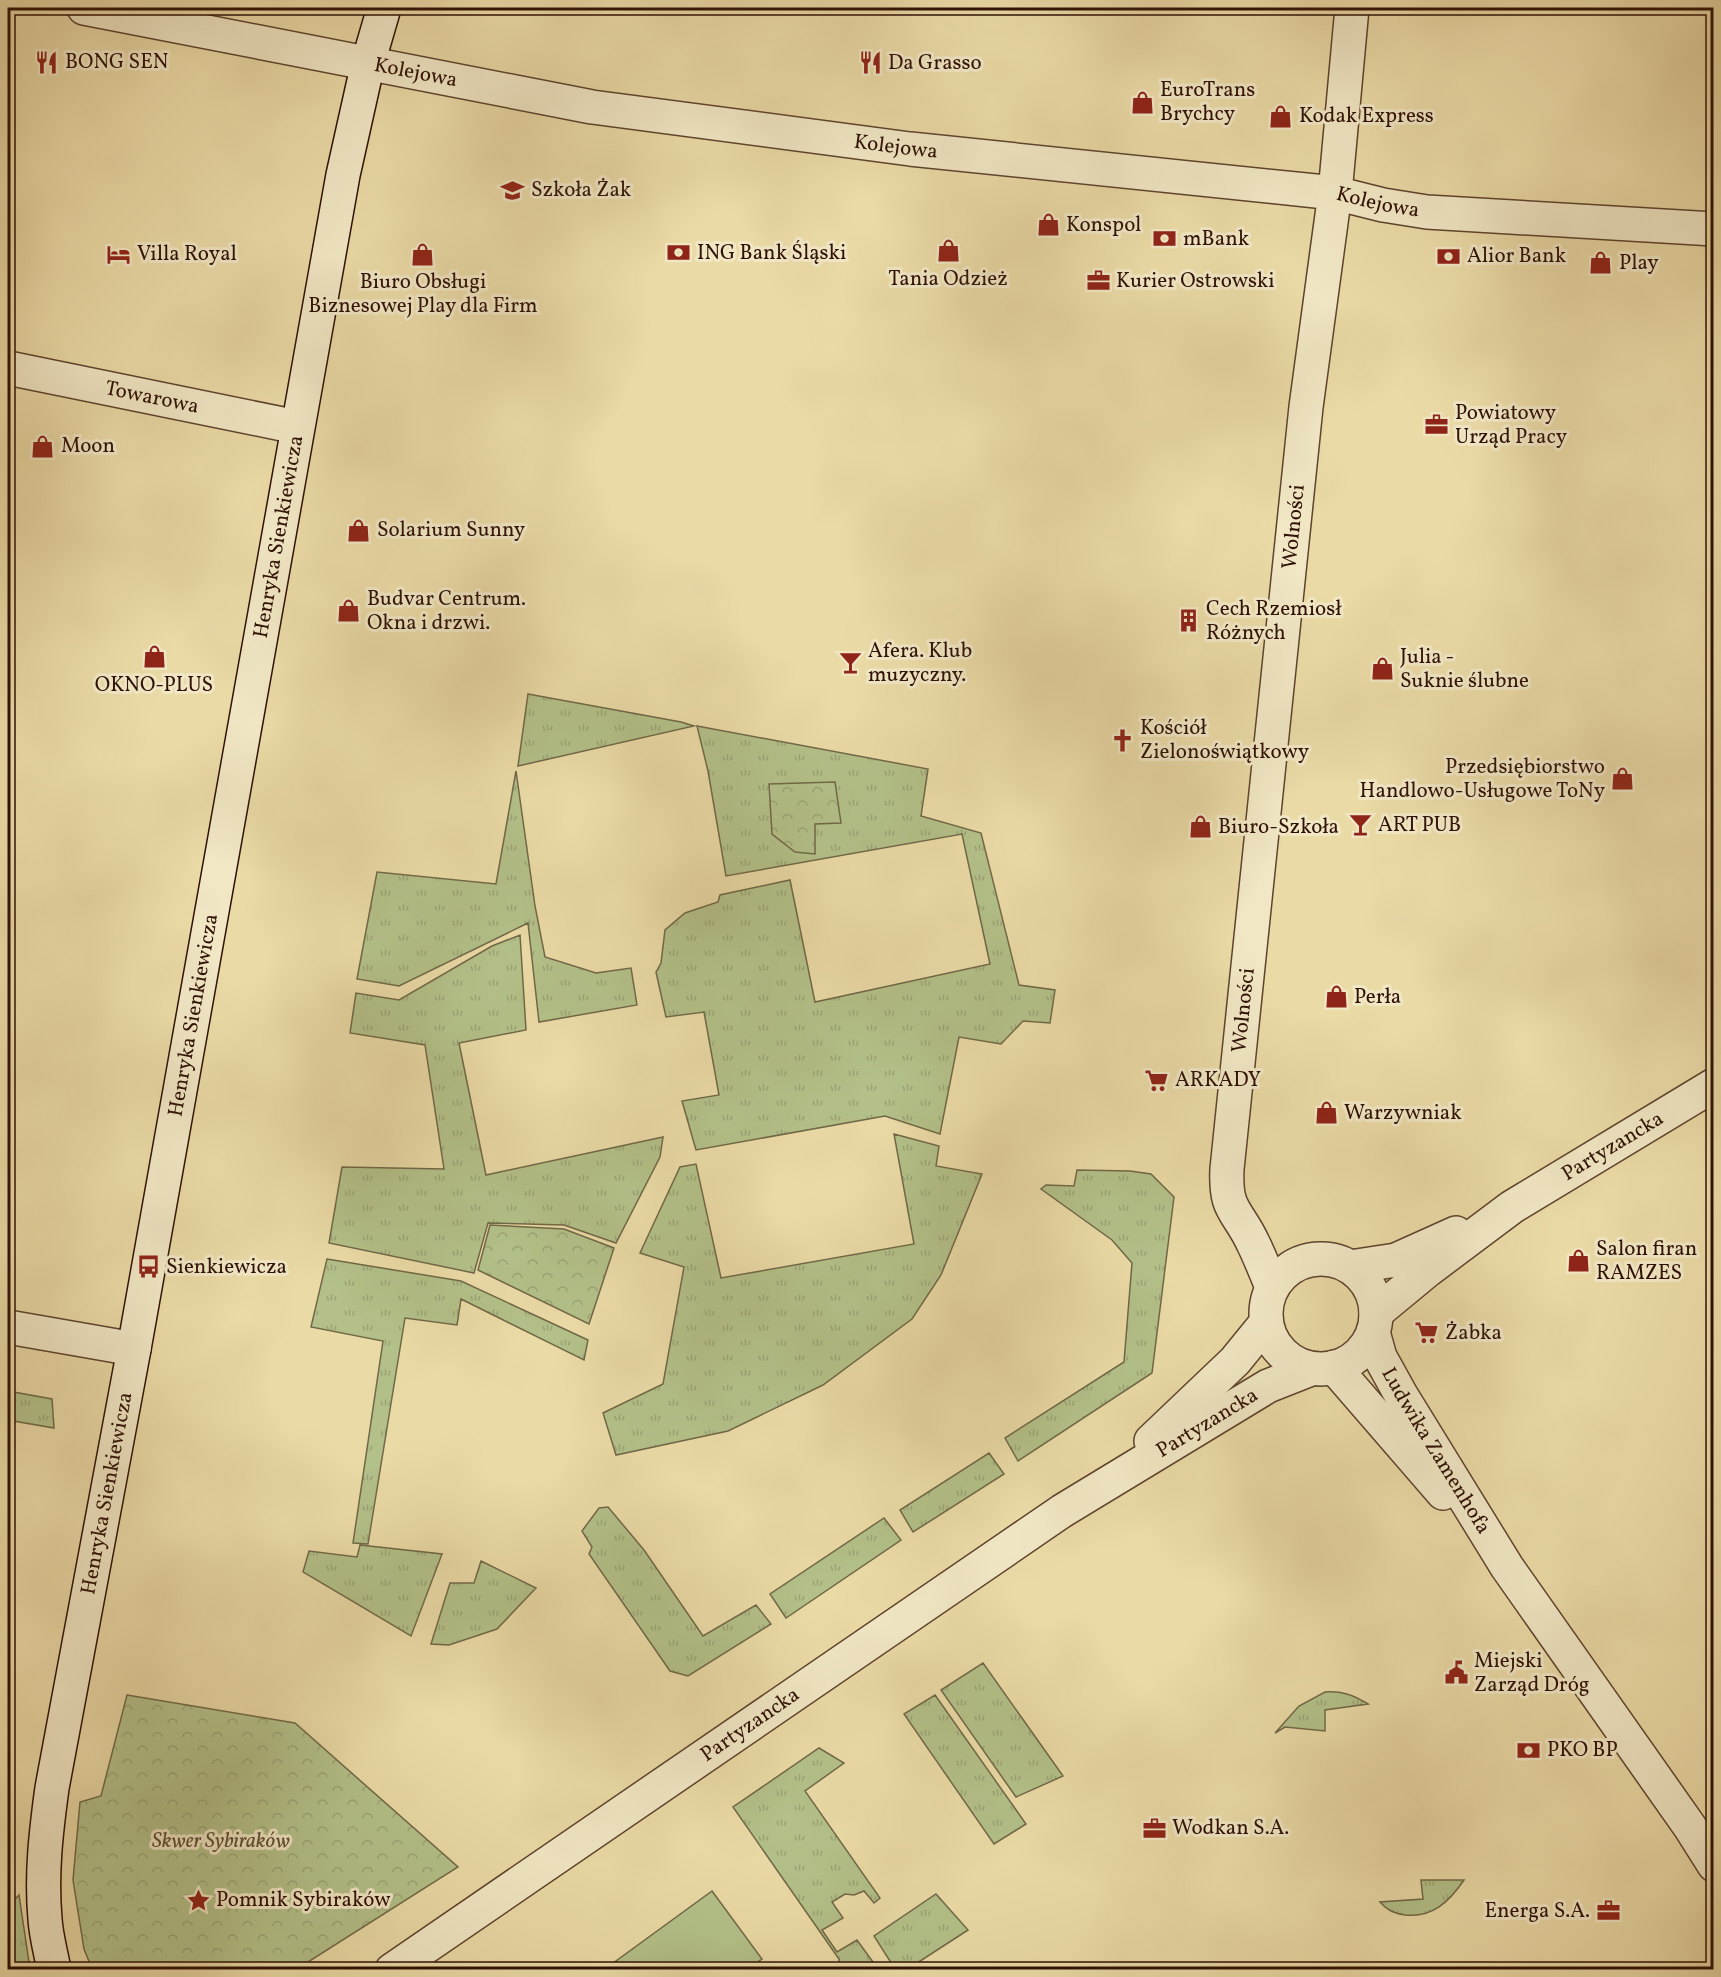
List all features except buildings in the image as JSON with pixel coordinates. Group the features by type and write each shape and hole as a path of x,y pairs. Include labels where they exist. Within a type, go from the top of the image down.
{"street":[{"name":"Kolejowa","path":"84,8 592,107 910,149 1335,193 1383,205 1427,212 1713,229"},
{"name":"Henryka Sienkiewicza","path":"54,1970 45,1921 43,1874 44,1844 54,1774 134,1349 343,175 368,63 384,8"},
{"name":"Wolności","path":"1272,1287 1253,1243 1229,1204 1226,1187 1306,407 1335,193 1352,8"},
{"name":"Towarowa","path":"8,368 297,427"},
{"name":"Partyzancka","path":"1375,1323 1416,1280 1512,1207 1713,1085"},
{"name":"Partyzancka","path":"1350,1267 1396,1260 1512,1207"},
{"path":"1315,1258 1333,1260 1350,1267 1364,1279 1372,1294 1375,1323 1365,1348 1351,1360 1323,1368 1295,1362 1281,1352 1271,1339 1266,1323 1266,1304 1272,1287 1283,1273 1298,1263 1315,1258"},
{"name":"Partyzancka","path":"1108,1482 1235,1361 1266,1323"},
{"name":"Ludwika Zamenhofa","path":"1375,1323 1380,1357 1507,1567 1690,1827 1713,1865"},
{"path":"8,1327 134,1349"},
{"name":"Partyzancka","path":"392,1970 1062,1510 1268,1386 1323,1368"},
{"name":"Ludwika Zamenhofa","path":"1323,1368 1507,1567"}],"green space":[{"path":"528,694 681,722 694,726 518,766"},
{"path":"697,726 928,769 921,816 981,833 1019,985 1055,990 1050,1023 1023,1021 1001,1044 959,1037 940,1134 885,1116 696,1150 682,1101 719,1095 704,1012 666,1017 656,972 661,963 665,930 685,913 718,902 720,895 790,880 815,1002 990,964 962,834 726,876 708,771"},
{"path":"516,771 535,906 545,957 596,973 631,968 637,1005 539,1022 528,923 399,986 357,979 377,872 496,884"},
{"path":"835,782 841,823 815,824 815,854 795,852 772,834 769,784"},
{"path":"520,935 526,1030 459,1043 486,1175 663,1137 660,1157 616,1243 564,1225 488,1223 474,1273 329,1243 342,1167 444,1169 425,1045 350,1033 356,993 399,1000 492,946"},
{"path":"894,1134 939,1146 936,1166 982,1174 941,1275 912,1319 823,1385 728,1431 616,1455 603,1413 663,1384 684,1267 640,1253 680,1167 696,1164 721,1278 914,1244"},
{"path":"1077,1170 1130,1171 1151,1174 1174,1197 1152,1373 1018,1461 1005,1438 1124,1362 1132,1263 1112,1240 1041,1189 1046,1185 1074,1186"},
{"path":"490,1225 564,1229 614,1248 589,1324 478,1270"},
{"path":"327,1259 461,1281 588,1340 584,1360 461,1299 457,1325 405,1318 368,1544 353,1543 383,1341 311,1327"},
{"path":"8,1391 52,1399 54,1428 8,1420"},
{"path":"989,1453 1004,1474 913,1532 900,1510"},
{"path":"608,1507 644,1550 703,1636 756,1605 771,1624 688,1676 670,1671 589,1554 592,1547 582,1531 599,1508"},
{"path":"884,1518 901,1540 786,1618 770,1594"},
{"path":"360,1545 442,1554 411,1636 303,1572 309,1551 357,1557"},
{"path":"481,1561 536,1588 497,1629 449,1645 431,1644 450,1583 474,1583"},
{"path":"983,1663 1063,1776 1016,1797 941,1690"},
{"path":"1325,1692 1348,1694 1368,1704 1325,1710 1325,1731 1285,1727 1275,1733 1299,1706"},
{"name":"Skwer Sybiraków","path":"127,1695 295,1723 458,1867 297,1969 92,1969 84,1949 73,1880 80,1802 101,1796"},
{"path":"935,1695 1026,1824 994,1844 904,1714"},
{"path":"819,1748 844,1763 805,1791 880,1898 874,1903 864,1891 854,1895 845,1894 832,1902 843,1918 822,1930 837,1952 857,1940 878,1969 839,1969 839,1959 733,1807"},
{"path":"1421,1880 1464,1880 1446,1902 1424,1914 1397,1913 1380,1902 1423,1899"},
{"path":"712,1891 762,1959 747,1969 605,1969"},
{"path":"936,1894 968,1930 908,1969 895,1969 874,1936"},
{"path":"19,1895 30,1969 8,1969 8,1907"}],"place":[{"name":"BONG SEN","path":"47,62"},
{"name":"Da Grasso","path":"870,63"},
{"name":"EuroTrans Brychcy","path":"1142,102"},
{"name":"Kodak Express","path":"1281,116"},
{"name":"Szkoła Żak","path":"513,190"},
{"name":"Konspol","path":"1048,225"},
{"name":"mBank","path":"1165,239"},
{"name":"Tania Odzież","path":"948,251"},
{"name":"ING Bank Śląski","path":"679,253"},
{"name":"Villa Royal","path":"119,254"},
{"name":"Biuro Obsługi Biznesowej Play dla Firm","path":"423,254"},
{"name":"Alior Bank","path":"1449,256"},
{"name":"Play","path":"1601,263"},
{"name":"Kurier Ostrowski","path":"1098,281"},
{"name":"Powiatowy Urząd Pracy","path":"1437,425"},
{"name":"Moon","path":"43,446"},
{"name":"Solarium Sunny","path":"359,530"},
{"name":"Budvar Centrum. Okna i drzwi.","path":"349,611"},
{"name":"Cech Rzemiosł Różnych","path":"1188,621"},
{"name":"OKNO-PLUS","path":"154,657"},
{"name":"Afera. Klub muzyczny.","path":"850,663"},
{"name":"Julia - Suknie ślubne","path":"1382,669"},
{"name":"Kościół Zielonoświątkowy","path":"1122,740"},
{"name":"Przedsiębiorstwo Handlowo-Usługowe ToNy","path":"1623,779"},
{"name":"ART PUB","path":"1360,825"},
{"name":"Biuro-Szkoła","path":"1200,827"},
{"name":"Perła","path":"1336,997"},
{"name":"ARKADY","path":"1157,1080"},
{"name":"Warzywniak","path":"1326,1113"},
{"name":"Salon firan RAMZES","path":"1578,1261"},
{"name":"Sienkiewicza","path":"148,1267"},
{"name":"Żabka","path":"1427,1333"},
{"name":"Miejski Zarząd Dróg","path":"1456,1673"},
{"name":"PKO BP","path":"1529,1750"},
{"name":"Wodkan S.A.","path":"1154,1828"},
{"name":"Pomnik Sybiraków","path":"198,1900"},
{"name":"Energa S.A.","path":"1608,1911"}]}
